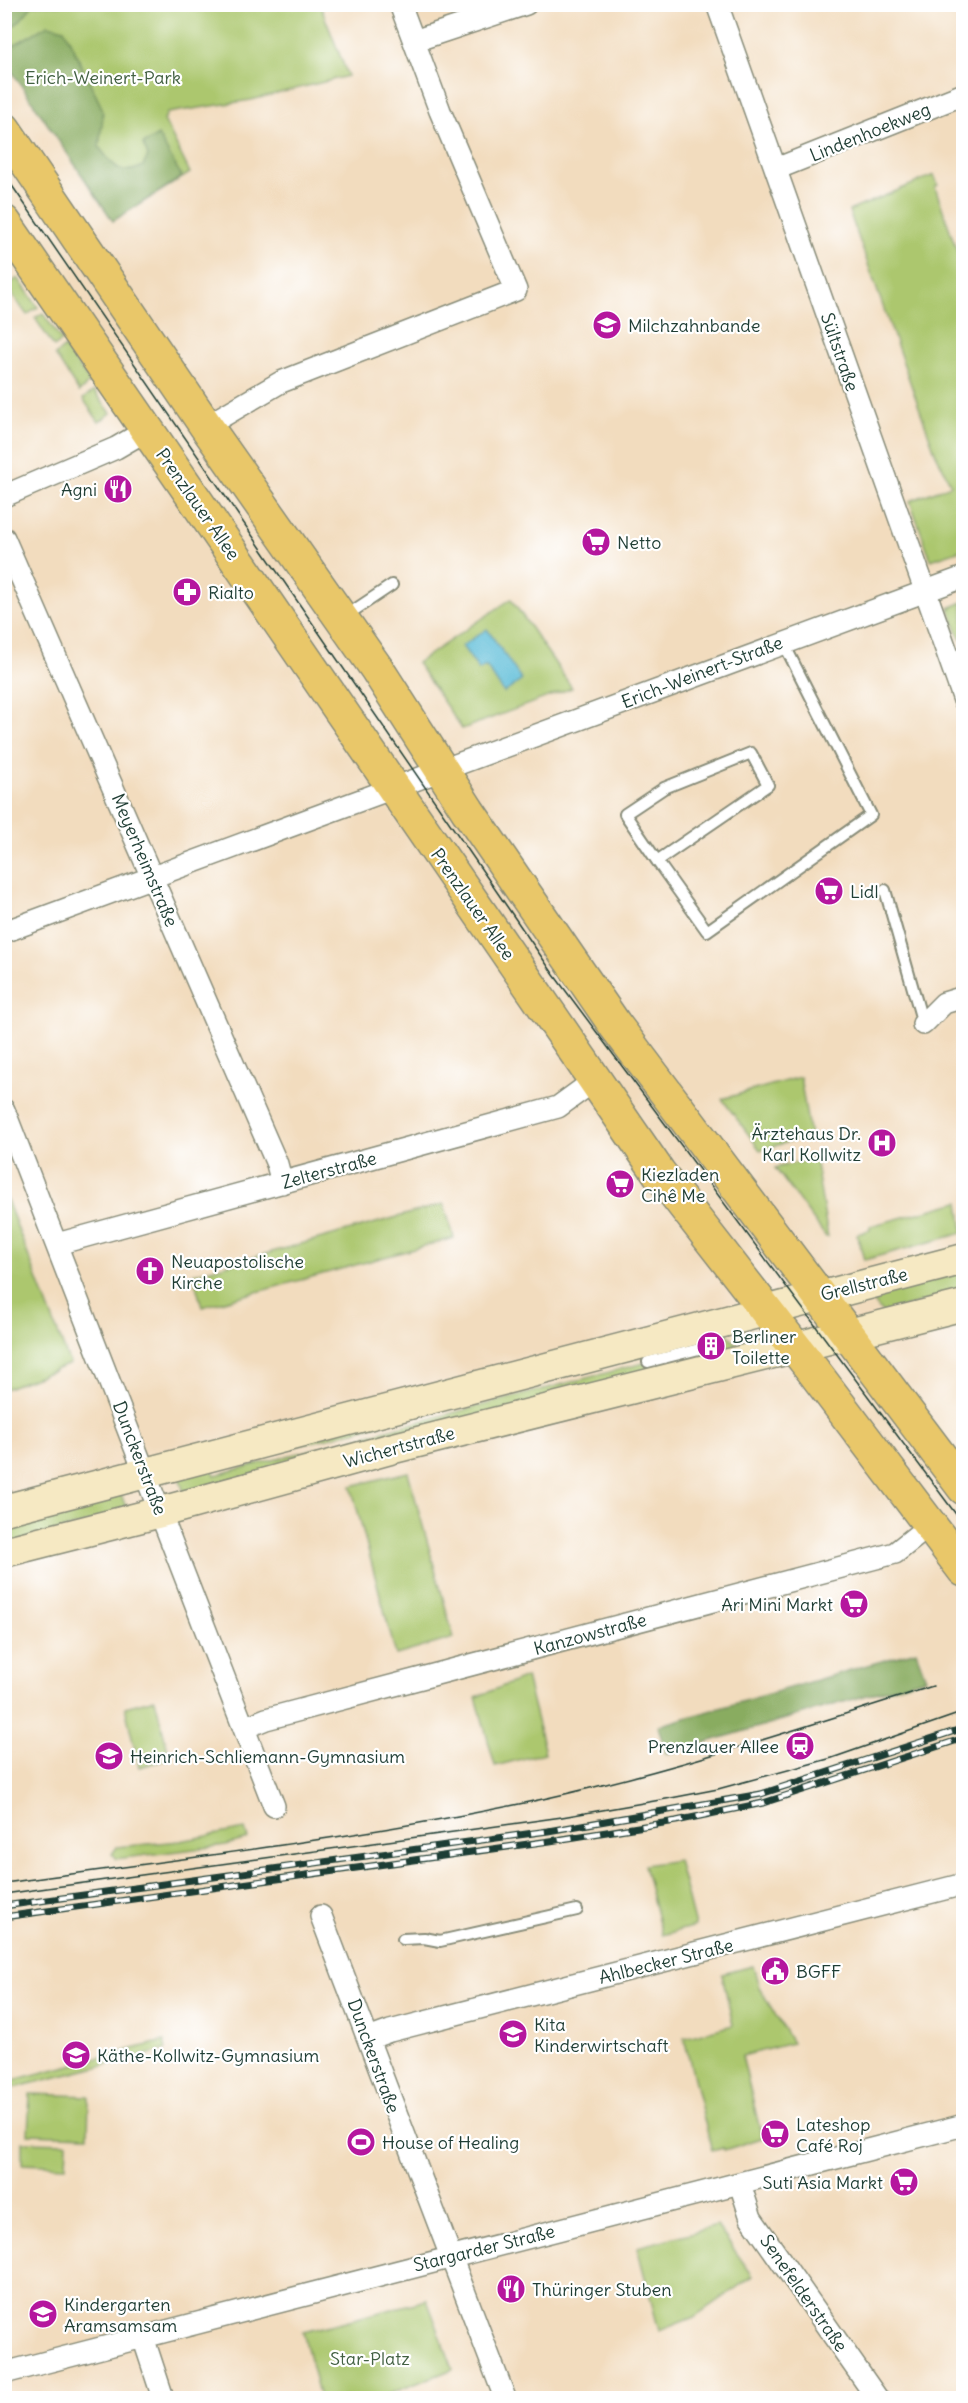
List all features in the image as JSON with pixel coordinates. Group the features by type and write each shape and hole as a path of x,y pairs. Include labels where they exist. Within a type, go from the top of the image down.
{"main road":[{"path":"4,129 341,618 615,1025 963,1488"},
{"name":"Prenzlauer Allee","path":"4,222 659,1173 963,1570"}],"street":[{"path":"207,426 280,382 516,290 440,111 400,4"},
{"path":"414,41 526,4"},
{"name":"Sültstraße","path":"717,4 963,700"},
{"name":"Lindenhoekweg","path":"776,169 963,96"},
{"path":"4,496 116,448 147,430"},
{"name":"Meyerheimstraße","path":"4,538 277,1164 282,1183"},
{"name":"Erich-Weinert-Straße","path":"393,787 963,577"},
{"path":"4,932 393,787"},
{"path":"923,1024 944,1003 963,997"},
{"name":"Zelterstraße","path":"57,1244 558,1107 595,1080"},
{"name":"Dunckerstraße","path":"4,1110 162,1512 274,1806"},
{"name":"Grellstraße","path":"764,1310 963,1259"},
{"path":"796,1349 963,1305"},
{"path":"4,1510 764,1310"},
{"name":"Wichertstraße","path":"4,1552 162,1512 390,1449 796,1349"},
{"name":"Kanzowstraße","path":"244,1728 266,1719 895,1553 929,1526"},
{"name":"Ahlbecker Straße","path":"368,2039 390,2031 963,1884"},
{"name":"Dunckerstraße","path":"321,1916 449,2257 505,2398"},
{"name":"Stargarder Straße","path":"4,2373 963,2125"},
{"name":"Senefelderstraße","path":"740,2184 746,2209 751,2218 877,2398"},
{"path":"143,2337 163,2398"}],"lane":[{"path":"341,618 392,585"},
{"path":"657,861 768,785 751,753 664,788 625,814 657,861 707,932 871,815 783,642"},
{"path":"885,890 923,1024"},
{"path":"648,1362 703,1348"},
{"path":"403,1939 448,1940 576,1910"}],"green space":[{"path":"5,4 33,5 18,23 5,30"},
{"name":"Erich-Weinert-Park","path":"4,5 320,5 348,76 251,100 167,113 164,120 190,173 113,221 5,61"},
{"path":"48,25 64,29 102,108 99,147 108,159 122,170 143,166 148,156 143,144 158,135 182,177 113,221 5,61 5,50"},
{"path":"934,175 938,185 935,187 963,268 964,549 931,560 910,501 951,485 935,452 849,211"},
{"path":"18,278 38,307 27,315 6,286"},
{"path":"43,313 62,341 54,347 35,318"},
{"path":"65,347 90,382 79,392 55,355"},
{"path":"94,391 111,413 99,422 83,399"},
{"path":"511,599 572,688 462,729 417,663"},
{"path":"963,602 963,638 960,639 949,608"},
{"path":"800,1077 810,1136 760,1150 722,1099"},
{"path":"815,1158 828,1237 775,1168"},
{"path":"5,1195 70,1364 4,1389"},
{"path":"959,1202 963,1233 864,1260 857,1234 870,1230 870,1226"},
{"path":"444,1204 454,1238 202,1307 193,1274"},
{"path":"963,1272 963,1292 882,1313 869,1296"},
{"path":"723,1329 743,1351 185,1495 177,1472","holes":["646,1355 648,1362 215,1475 212,1468"]},
{"path":"408,1472 454,1638 396,1655 351,1486"},
{"path":"118,1487 128,1512 5,1545 5,1517"},
{"path":"916,1651 926,1678 666,1754 658,1726"},
{"path":"526,1677 545,1753 495,1766 476,1697"},
{"path":"155,1699 170,1759 139,1767 125,1707"},
{"path":"245,1829 248,1839 226,1845 116,1859 112,1854 117,1847 180,1841"},
{"path":"678,1860 695,1926 662,1935 644,1865"},
{"path":"753,1966 759,1987 792,2043 742,2056 762,2138 724,2150 723,2148 712,2151 684,2038 733,2025 722,1974"},
{"path":"164,2041 166,2050 5,2090 5,2082"},
{"path":"30,2094 89,2096 88,2136 28,2134"},
{"path":"22,2142 67,2143 66,2166 22,2164"},
{"path":"717,2226 753,2276 694,2317 659,2331 637,2247"},
{"name":"Star-Platz","path":"427,2300 453,2369 379,2398 320,2398 303,2332"}],"water":[{"path":"487,629 522,680 504,693 486,666 479,670 462,646"}],"tram line":[{"path":"4,174 554,975 964,1525"},
{"path":"4,1883 342,1836 543,1799 690,1761 933,1686"},
{"path":"4,1894 562,1817 666,1799 718,1789 832,1758 964,1712"}],"railway":[{"path":"4,1906 548,1831 761,1794 964,1728"},
{"path":"4,1917 550,1841 676,1821 763,1803 964,1738"}],"place":[{"name":"Milchzahnbande","path":"607,325"},
{"name":"Agni","path":"118,489"},
{"name":"Netto","path":"596,542"},
{"name":"Rialto","path":"187,592"},
{"name":"Lidl","path":"829,891"},
{"name":"Ärztehaus Dr. Karl Kollwitz","path":"882,1143"},
{"name":"Kiezladen Cihê Me","path":"620,1184"},
{"name":"Neuapostolische Kirche","path":"150,1271"},
{"name":"Berliner Toilette","path":"711,1346"},
{"name":"Ari Mini Markt","path":"854,1604"},
{"name":"Prenzlauer Allee","path":"800,1746"},
{"name":"Heinrich-Schliemann-Gymnasium","path":"109,1756"},
{"name":"BGFF","path":"775,1971"},
{"name":"Kita Kinderwirtschaft","path":"513,2034"},
{"name":"Käthe-Kollwitz-Gymnasium","path":"76,2055"},
{"name":"Lateshop Café Roj","path":"775,2134"},
{"name":"House of Healing","path":"361,2142"},
{"name":"Suti Asia Markt","path":"904,2182"},
{"name":"Thüringer Stuben","path":"511,2289"},
{"name":"Kindergarten Aramsamsam","path":"43,2314"}]}
